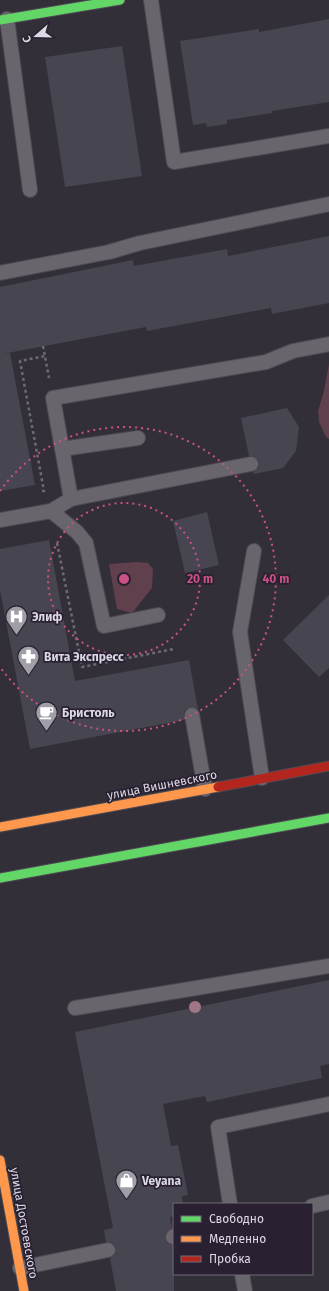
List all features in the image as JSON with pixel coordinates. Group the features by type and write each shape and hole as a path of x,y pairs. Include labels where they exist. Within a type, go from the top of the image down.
{"main road":[{"path":"3,19 120,0"},
{"name":"улица Вишневского","path":"0,827 329,766"},
{"path":"0,878 329,818"},
{"name":"улица Достоевского","path":"0,1162 4,1206 20,1268 24,1291"}],"lane":[{"path":"151,0 174,162 329,136"},
{"path":"3,19 30,190"},
{"path":"0,273 109,252 140,243 329,204"},
{"path":"72,499 53,398 266,362 292,351 329,344"},
{"path":"62,450 138,438"},
{"path":"0,520 51,511 72,499 251,464"},
{"path":"51,511 78,532 86,543 104,626 158,615"},
{"path":"254,551 240,632 262,778"},
{"path":"192,715 205,789"},
{"path":"75,1008 329,966"},
{"path":"230,1203 218,1127 329,1104"},
{"path":"313,1206 329,1202"},
{"path":"20,1268 108,1250"},
{"path":"242,1275 245,1291"}],"path":[{"path":"43,346 53,398"},
{"path":"37,492 44,491 20,361 45,356"}],"shaded area":[{"path":"329,364 329,439 326,437 319,422 318,411 324,391"},
{"path":"137,562 148,563 153,569 152,588 132,613 117,609 109,564"}],"building":[{"path":"329,19 329,102 227,120 227,124 207,127 206,123 193,125 180,41 259,29 259,32"},
{"path":"122,46 142,176 65,187 45,57"},
{"path":"329,236 329,303 272,314 271,308 147,331 146,327 2,354 10,353 35,485 0,491 0,287 133,260 134,266 227,249 228,256"},
{"path":"287,408 299,427 296,451 283,468 254,474 253,472 259,467 259,462 254,456 249,456 241,418"},
{"path":"207,512 219,565 185,573 173,521"},
{"path":"49,540 75,681 189,660 198,709 191,707 187,708 184,712 184,720 30,749 0,590 0,549"},
{"path":"329,595 329,668 319,677 283,640"},
{"path":"329,980 329,1064 320,1066 322,1078 207,1102 205,1096 163,1104 171,1146 178,1145 188,1195 182,1196 183,1203 173,1203 173,1216 170,1217 172,1228 167,1231 165,1235 167,1243 173,1245 174,1291 116,1291 110,1258 114,1256 116,1249 114,1244 106,1242 104,1230 113,1228 75,1032"}],"traffic: fast":[{"path":"0,20 120,0"},
{"path":"0,878 329,818"}],"traffic: slow":[{"path":"0,827 218,787"},
{"path":"0,1160 24,1291"}],"traffic: jam":[{"path":"218,787 329,766"}],"place":[{"name":"Элиф","path":"16,636"},
{"name":"Вита Экспресс","path":"28,676"},
{"name":"Бристоль","path":"46,732"},
{"name":"Veyana","path":"127,1200"}]}
